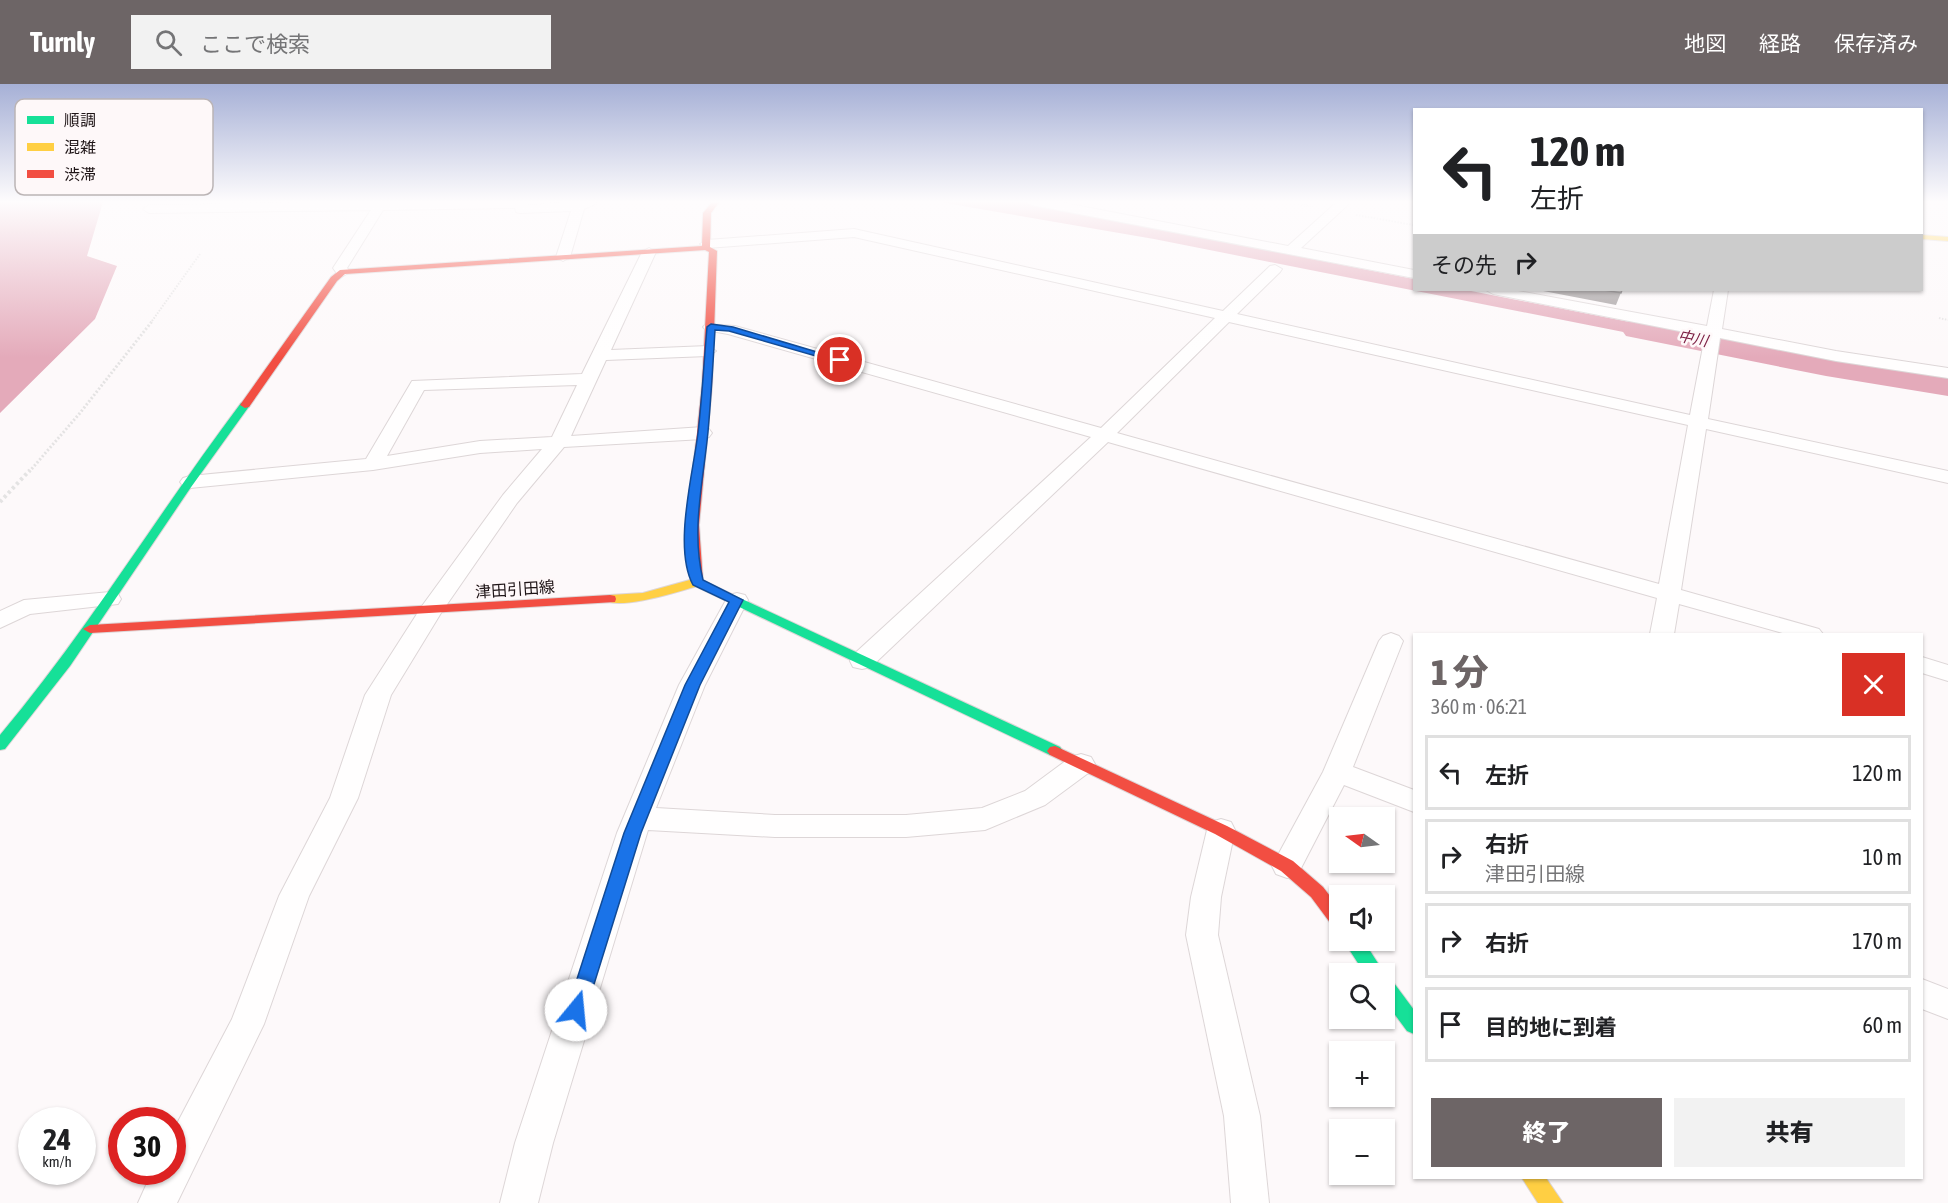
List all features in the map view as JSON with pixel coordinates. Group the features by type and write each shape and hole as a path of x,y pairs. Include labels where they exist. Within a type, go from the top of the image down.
{"street":[{"path":"343,272 340,268 349,253"},
{"path":"0,745 20,723 90,629 209,452 257,390 334,279 343,272 629,253"},
{"path":"157,1203 247,1024 294,896 344,798 378,695 430,611 510,499 559,441 649,253"},
{"path":"713,253 711,327 703,433 691,522 692,559 697,582 1221,830 1287,866 1317,892 1329,908"},
{"path":"944,253 1948,477"},
{"path":"1308,253 1413,274"},
{"path":"862,661 1104,435 1275,269"},
{"path":"1497,291 1712,340 1948,373"},
{"path":"1662,633 1720,291"},
{"path":"711,327 729,329 1806,633"},
{"path":"602,355 708,351"},
{"path":"373,464 418,385 590,378"},
{"path":"190,482 373,464 480,447 703,433"},
{"name":"津田引田線","path":"90,629 644,597 697,582"},
{"path":"0,621 24,607 110,599"},
{"path":"519,1203 534,1143 639,818 692,685 737,600"},
{"path":"1287,866 1337,772 1391,641"},
{"path":"1923,665 1948,673"},
{"path":"639,818 776,826 906,826 985,819 1035,798 1081,764"},
{"path":"1337,772 1413,801"},
{"path":"1221,830 1206,897 1202,935 1242,1116 1250,1203"},
{"path":"1923,994 1948,1004"},
{"path":"1395,1000 1413,1024"},
{"path":"1534,1179 1554,1203"},
{"path":"1554,1203 1563,1179"}],"path":[{"path":"0,502 83,408 150,326 200,254"},
{"path":"1940,318 1948,320"}],"water":[{"path":"0,253 88,253 87,256 117,266 95,319 0,413"},
{"path":"1226,253 1283,253 1413,279 1413,290"},
{"path":"1416,291 1471,291 1701,336 1699,347"}],"waterway":[{"name":"中川","path":"1637,329 1826,366 1948,386"}],"traffic: fast":[{"path":"0,745 65,663 183,490 245,405"},
{"path":"697,582 1055,751"},
{"path":"1360,951 1368,963"},
{"path":"1395,1000 1413,1024"}],"traffic: slow":[{"path":"610,599 644,597 697,582"},
{"path":"1534,1179 1552,1203"}],"traffic: jam":[{"path":"245,405 334,279 343,272 627,253"},
{"path":"697,582 693,525 707,386 713,253"},
{"path":"90,629 610,599"},
{"path":"1055,751 1221,830 1287,866 1317,892 1329,908"}],"route":[{"path":"576,1010 632,833 692,685 737,600 697,582 692,559 691,522 703,433 711,327 729,329 840,360"}]}
